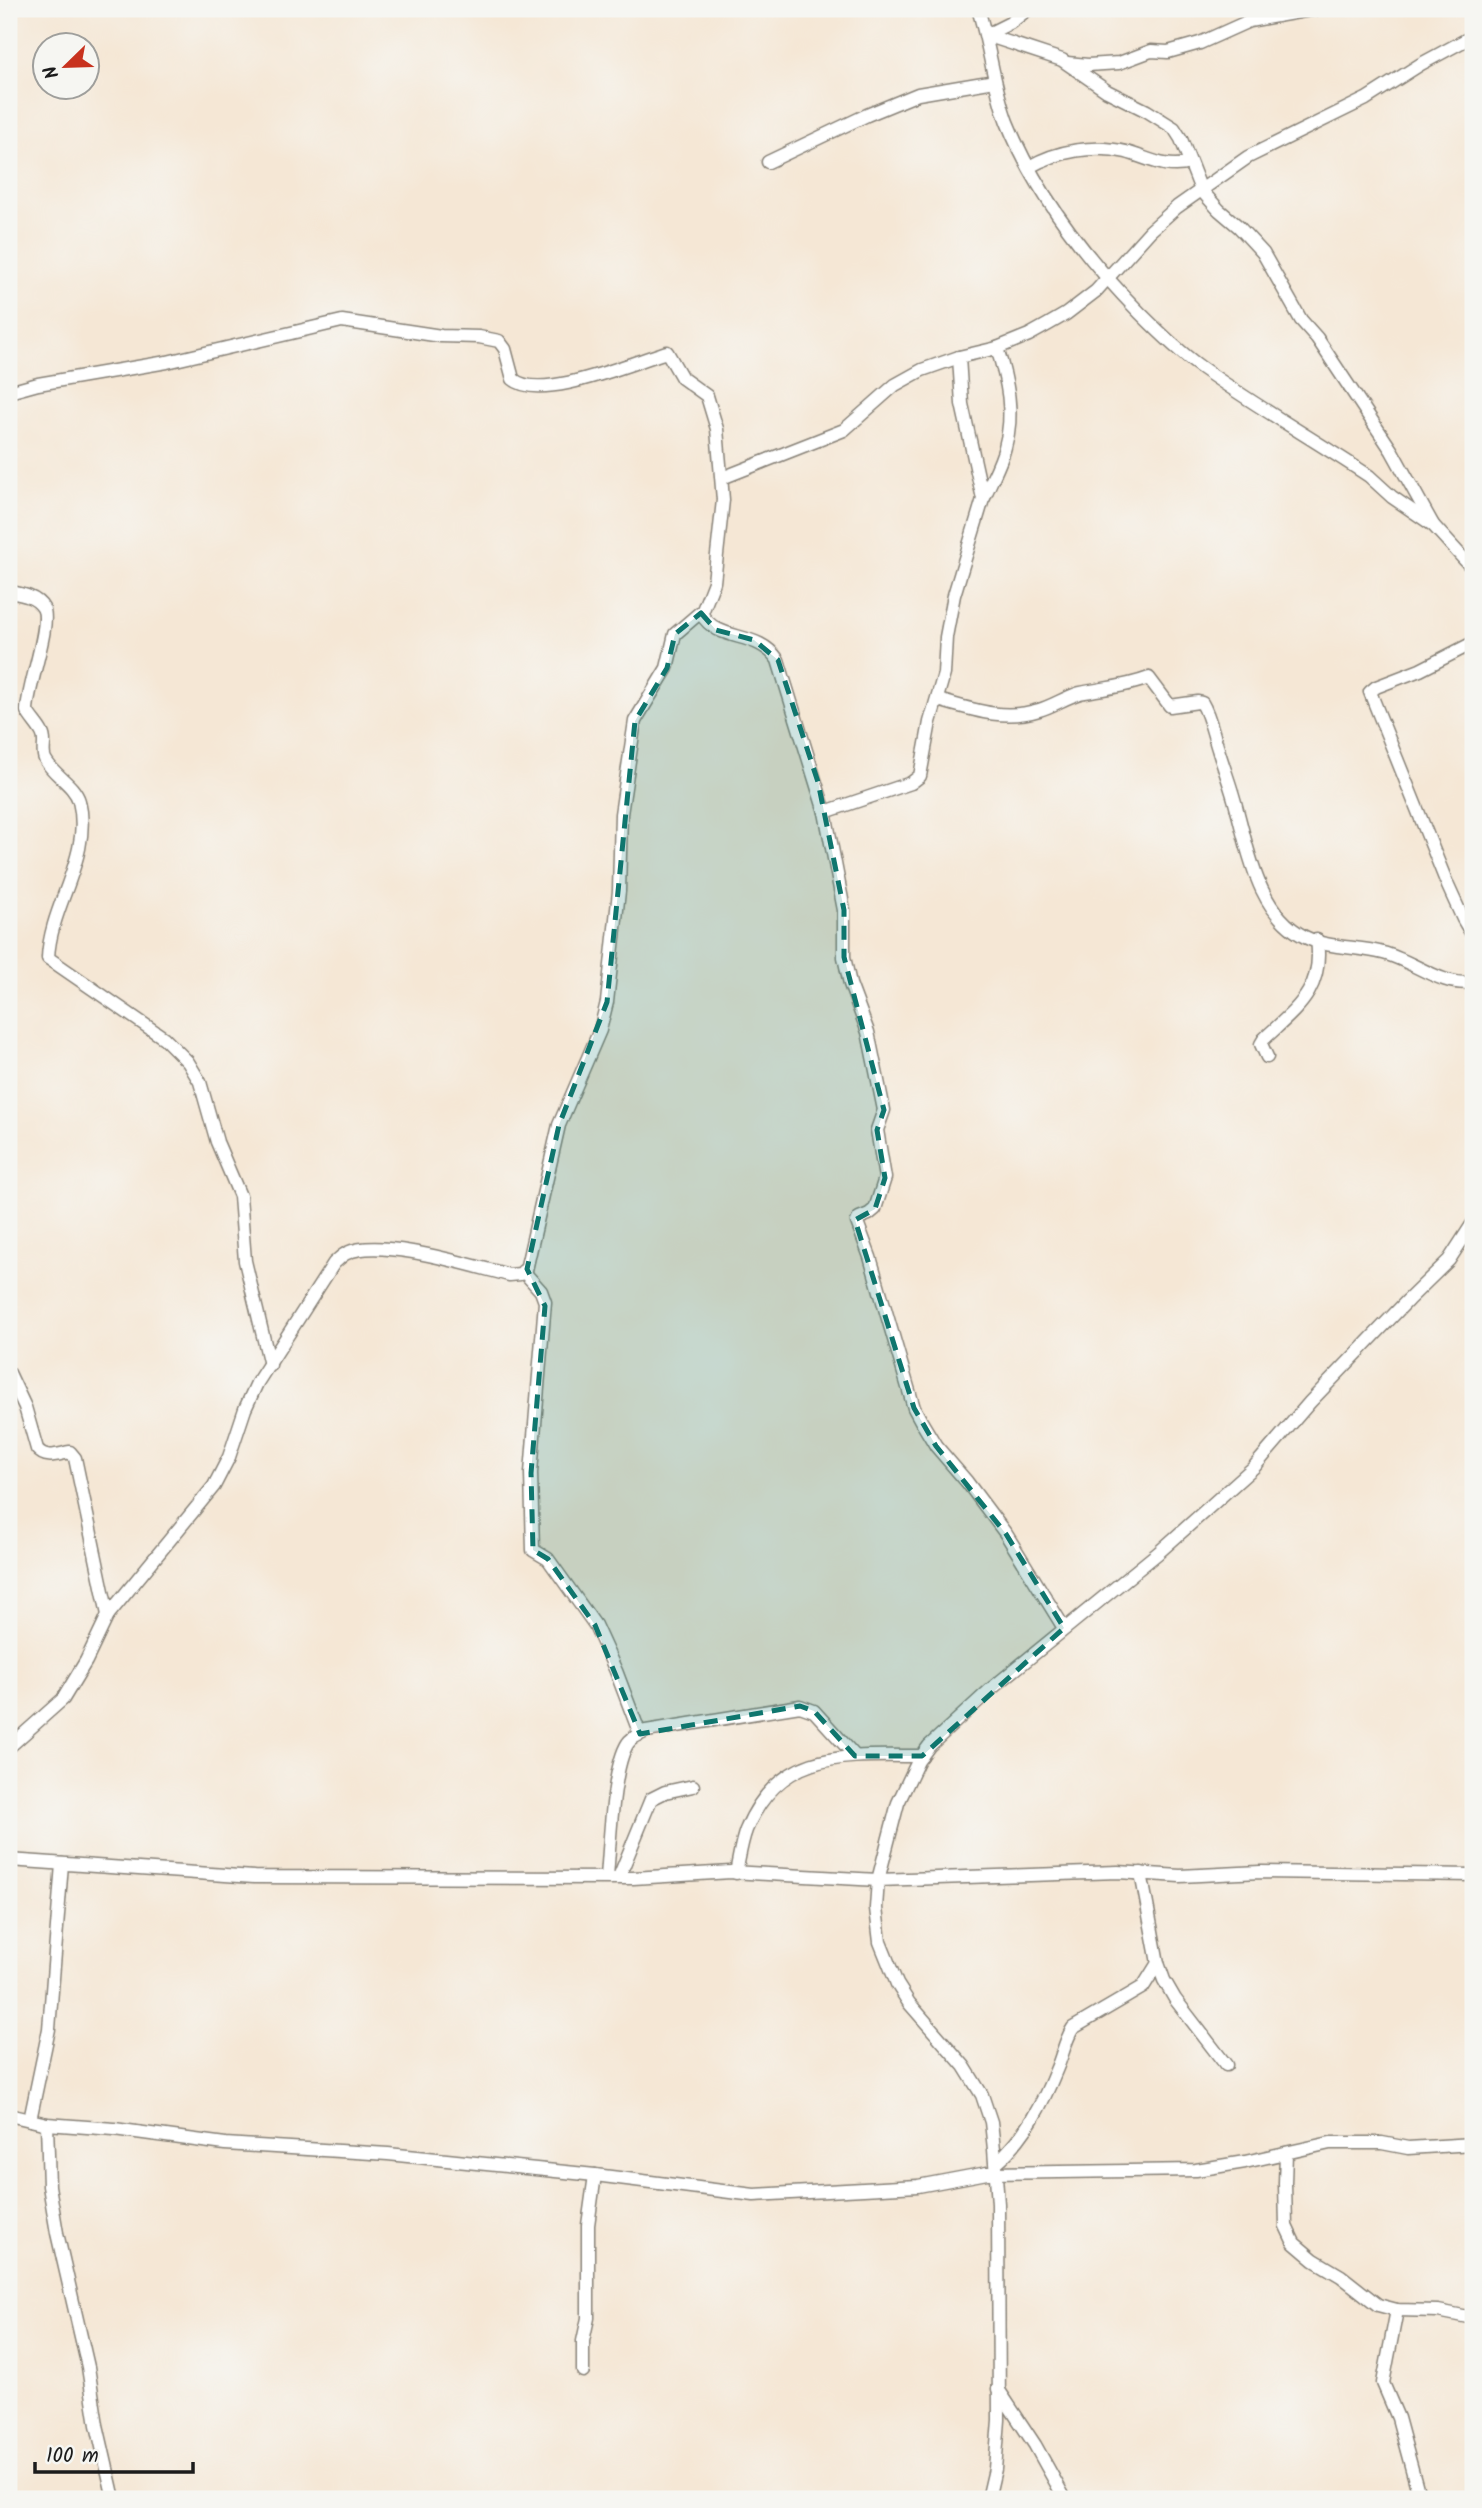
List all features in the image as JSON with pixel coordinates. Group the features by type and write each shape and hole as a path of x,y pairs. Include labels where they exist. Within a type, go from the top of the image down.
{"street":[{"path":"978,9 986,35 989,62 1007,120 1029,167 1053,208 1106,278 1156,329 1197,365 1369,476 1392,497 1433,525"},
{"path":"986,35 1010,23 1028,9"},
{"path":"1067,63 1119,63 1151,51 1168,52 1200,43 1249,21 1316,9"},
{"path":"986,35 1055,57 1107,91 1169,124 1181,139 1201,190 1263,253 1301,320 1317,338 1392,451 1433,525 1473,569"},
{"path":"722,478 845,430 906,377 940,362 997,348 1029,335 1066,314 1096,291 1150,231 1177,207 1248,157 1366,99 1421,64 1473,36"},
{"path":"768,162 918,94 995,81"},
{"path":"1029,167 1057,154 1092,149 1123,151 1172,166 1190,163"},
{"path":"9,392 38,384 167,362 342,321 441,336 479,337 499,341 505,349 513,379 517,383 532,387 570,383 667,352 682,378 707,396 718,429 723,500 714,582 706,606 675,634 667,668 635,721 621,814 619,891 607,1002 600,1030 559,1125 531,1252 523,1271"},
{"path":"825,812 918,779 944,674 946,637 954,595 984,499 1005,447 1010,400 997,348"},
{"path":"959,357 962,404 984,499"},
{"path":"9,592 30,597 43,608 44,626 27,711 44,735 47,762 71,788 79,803 82,832 80,846 55,914 48,960 163,1038 195,1072 206,1099 217,1142 240,1196 245,1261 270,1365"},
{"path":"701,612 716,629 754,640 769,649 778,660 825,812 844,909 844,957 850,984 868,1032 884,1110 877,1130 885,1178 875,1209 859,1218 858,1227 870,1257 914,1408 936,1446 1006,1534 1064,1629"},
{"path":"1473,643 1370,692 1448,886 1473,936"},
{"path":"938,700 994,715 1018,715 1040,710 1079,693 1126,686 1150,678 1170,706 1202,703 1231,788 1250,861 1265,895 1287,926 1308,938 1401,958 1446,980 1473,982"},
{"path":"1267,1057 1262,1045 1264,1039 1297,1009 1317,977 1317,940"},
{"path":"988,2499 995,2469 999,2420 996,2168 991,2122 982,2095 964,2066 909,2003 894,1976 876,1928 878,1880 898,1803 929,1746 1064,1629 1158,1553 1254,1467 1310,1402 1449,1260 1473,1223"},
{"path":"9,1747 64,1699 108,1615 214,1486 229,1457 249,1401 334,1263 347,1253 362,1249 393,1249 509,1275 523,1271"},
{"path":"523,1271 541,1292 545,1306 531,1473 533,1550 548,1559 594,1625 616,1671 640,1734"},
{"path":"9,1373 25,1407 41,1454 48,1456 70,1452 75,1458 108,1615"},
{"path":"613,1877 615,1794 626,1745 640,1734 800,1706 814,1712 855,1756"},
{"path":"736,1873 746,1832 773,1786 798,1768 855,1756 922,1756"},
{"path":"613,1877 651,1799 665,1792 693,1786"},
{"path":"9,1860 254,1877 613,1877 736,1873 878,1880 1021,1874 1180,1876 1260,1872 1473,1875"},
{"path":"30,2120 50,2029 62,1864"},
{"path":"1141,1874 1158,1963 1167,1988 1226,2065"},
{"path":"996,2168 1031,2121 1055,2074 1067,2036 1073,2028 1143,1987 1158,1963"},
{"path":"9,2115 47,2124 114,2129 253,2147 388,2154 595,2175 740,2194 781,2195 918,2186 996,2168 1172,2172 1245,2162 1330,2143 1382,2143 1408,2148 1473,2144"},
{"path":"47,2124 49,2186 57,2233 86,2354 97,2425 114,2499"},
{"path":"1286,2153 1286,2226 1294,2243 1378,2305 1396,2310 1438,2311 1473,2318"},
{"path":"583,2371 583,2342 588,2318 588,2225 595,2175"},
{"path":"1396,2310 1383,2383 1398,2418 1419,2499"},
{"path":"998,2389 1035,2445 1065,2499"}],"highlighted area":[{"path":"701,613 716,630 754,640 778,660 818,782 844,910 844,957 884,1110 877,1130 885,1178 875,1209 855,1220 914,1408 936,1446 1006,1534 1064,1628 922,1756 855,1756 814,1711 800,1706 640,1734 595,1625 548,1559 533,1550 531,1473 545,1306 527,1269 559,1125 607,1002 635,721 667,668 675,634"}]}
